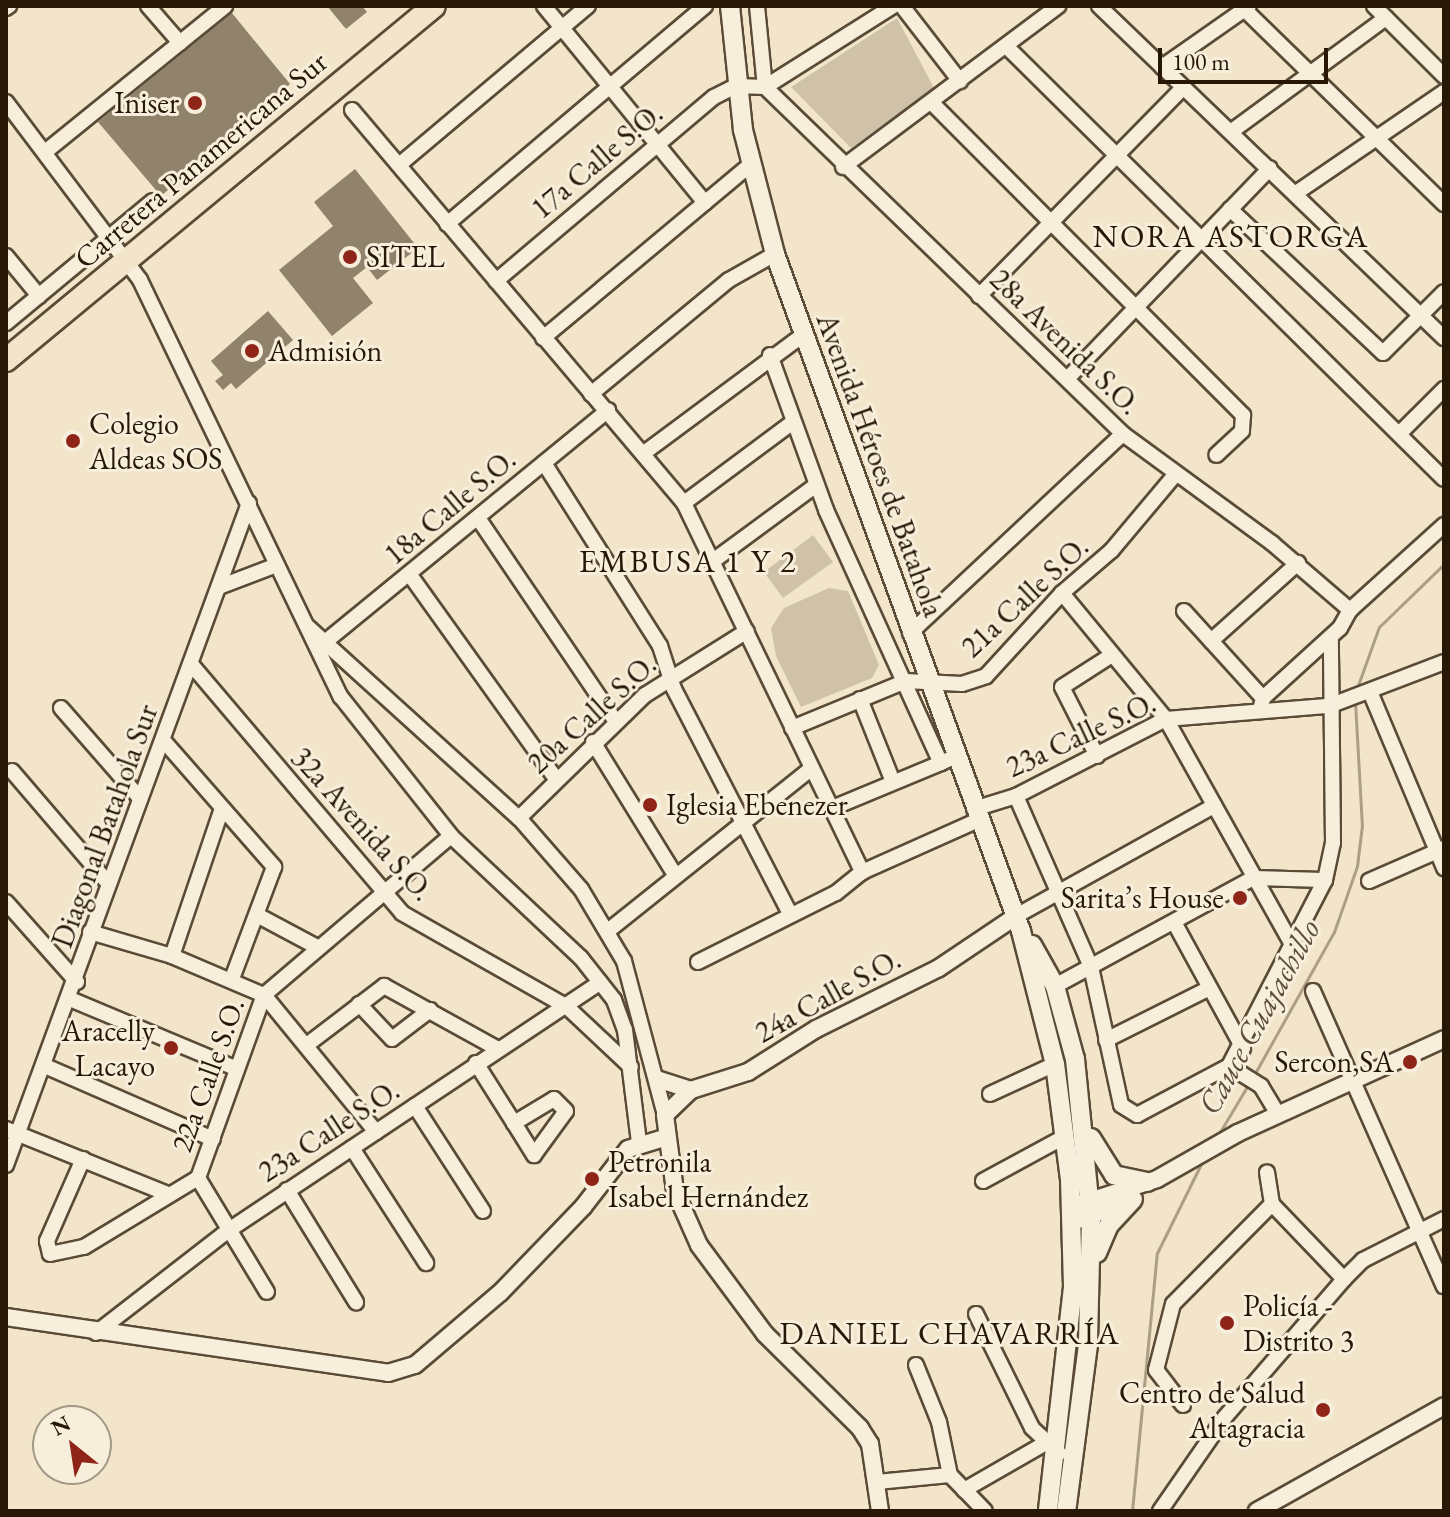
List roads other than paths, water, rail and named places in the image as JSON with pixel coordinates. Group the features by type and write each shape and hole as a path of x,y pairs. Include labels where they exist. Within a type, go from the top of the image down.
{"highway":[{"name":"Carretera Panamericana Sur","path":"6,344 411,6"},
{"name":"Carretera Panamericana Sur","path":"6,360 119,249 434,6"}],"main road":[{"name":"Avenida Héroes de Batahola","path":"730,6 736,86 751,164 775,254 927,679 948,760 976,815 1018,923 1055,1064 1066,1136 1072,1214 1048,1511"},
{"name":"Avenida Héroes de Batahola","path":"1018,923 1055,986 1083,1118 1091,1210 1092,1267 1066,1511"},
{"path":"1083,1118 1105,1167 1152,1181"},
{"path":"1092,1267 1104,1233 1133,1199"}],"street":[{"path":"148,6 180,43"},
{"path":"45,152 225,6"},
{"path":"544,6 705,203"},
{"path":"399,165 588,6"},
{"path":"447,224 705,6"},
{"path":"757,6 765,87"},
{"path":"736,86 765,87 893,6"},
{"path":"902,6 960,81"},
{"path":"843,167 1058,6"},
{"path":"1099,6 1444,338"},
{"path":"1374,6 1444,76"},
{"path":"1162,67 1245,7 1375,142 1444,204"},
{"path":"1232,131 1386,18"},
{"path":"1007,47 1204,236 1401,432 1444,479"},
{"name":"17a Calle S.O.","path":"496,281 656,145 736,86"},
{"name":"28a Avenida S.O.","path":"765,87 843,167 1068,378 1123,434 1174,476 1298,563 1350,610"},
{"path":"979,296 1115,152 1183,88"},
{"path":"1296,193 1375,142 1444,92"},
{"path":"6,102 119,249 249,503 299,619 341,697 451,836 581,958 614,1000 631,1067 639,1143"},
{"path":"932,103 1139,305 1243,415 1242,431 1216,455"},
{"path":"352,110 684,503 862,872"},
{"path":"543,338 751,164"},
{"path":"1068,378 1270,168"},
{"path":"6,323 39,296 119,249 153,201"},
{"path":"1230,209 1383,353 1444,292"},
{"path":"591,394 729,280 775,254"},
{"path":"6,256 39,296"},
{"path":"644,453 770,355 804,334"},
{"path":"770,355 816,485 906,681 948,760 830,809"},
{"path":"1401,432 1444,389"},
{"name":"18a Calle S.O.","path":"325,642 608,410"},
{"path":"684,503 793,422"},
{"path":"910,633 1123,434"},
{"path":"544,463 604,551 671,674 741,824 790,914"},
{"name":"21a Calle S.O.","path":"792,728 906,681 927,679 962,684 986,676 1062,593 1112,550 1174,476"},
{"path":"713,561 816,485"},
{"name":"Diagonal Batahola Sur","path":"6,1165 13,1131 45,1066 77,982 90,932 138,796 163,740 249,503"},
{"path":"478,518 615,720"},
{"path":"1184,611 1262,704 1331,637 1350,610 1444,525"},
{"path":"1211,641 1298,563"},
{"path":"219,587 274,566"},
{"path":"410,575 557,780"},
{"path":"1062,593 1166,719 1293,946"},
{"path":"299,619 519,818 609,930 634,987 665,1115 665,1138 682,1211 713,1269 765,1334 860,1428 877,1482 880,1511"},
{"name":"20a Calle S.O.","path":"519,818 615,720 671,674 747,631"},
{"path":"1016,796 1091,967 1126,1114 1137,1115 1229,1066 1243,1048 1325,880 1333,843 1336,704 1331,637"},
{"path":"1097,756 1062,687 1112,655"},
{"name":"23a Calle S.O.","path":"698,962 836,893 862,872 1166,719 1262,704 1336,704 1366,695 1444,662"},
{"name":"32a Avenida S.O.","path":"191,664 382,893 426,930 566,1006 631,1067"},
{"path":"1366,695 1441,850 1444,868"},
{"path":"860,699 893,782"},
{"path":"61,708 138,796"},
{"path":"163,740 274,867 232,979"},
{"path":"593,742 675,875"},
{"path":"609,930 811,769"},
{"path":"12,771 108,883"},
{"path":"1018,923 1058,888 1214,806"},
{"path":"172,956 222,808"},
{"name":"22a Calle S.O.","path":"198,1178 264,995 451,836"},
{"path":"1369,881 1441,850"},
{"path":"1055,986 1253,878 1325,880"},
{"path":"6,902 77,982"},
{"path":"257,915 317,947"},
{"path":"1174,922 1243,1048"},
{"name":"24a Calle S.O.","path":"665,1115 691,1090 748,1072 1018,923"},
{"path":"90,932 172,956 264,995 308,1044 376,1132"},
{"name":"23a Calle S.O.","path":"96,1333 229,1230 600,983"},
{"path":"308,1044 384,986 498,1049"},
{"path":"1106,1040 1210,988"},
{"path":"1313,991 1444,1286"},
{"path":"70,999 237,1069"},
{"path":"359,1004 392,1039 430,1010"},
{"path":"1091,1210 1152,1181 1238,1133 1444,1039"},
{"path":"476,1063 514,1123"},
{"path":"990,1094 1055,1064"},
{"path":"45,1066 213,1139"},
{"path":"1229,1066 1261,1086 1278,1114"},
{"path":"657,1079 691,1090"},
{"path":"415,1106 483,1211"},
{"path":"13,1131 168,1194"},
{"path":"983,1181 1066,1136"},
{"path":"6,1317 313,1366 388,1373 415,1365 548,1246 616,1160 639,1143 665,1138"},
{"path":"352,1148 426,1263"},
{"path":"83,1159 47,1241 50,1254 84,1247 198,1178 267,1292"},
{"path":"1267,1172 1272,1204 1344,1279"},
{"path":"1072,1214 1133,1199 1152,1181"},
{"path":"287,1190 356,1302"},
{"path":"1183,1405 1156,1370 1173,1304 1272,1204"},
{"path":"1160,1511 1225,1417 1344,1279 1363,1260 1444,1219"},
{"path":"964,1490 1051,1448 976,1314"},
{"path":"916,1365 939,1422 950,1475 985,1511"},
{"path":"1257,1511 1444,1406"},
{"path":"877,1482 950,1475"}],"waterway":[{"name":"Cauce Cuajachillo","path":"1357,688 1379,627 1444,564"},
{"name":"Cauce Cuajachillo","path":"1254,1075 1334,932 1357,866 1362,827 1355,700"},
{"name":"Cauce Cuajachillo","path":"1217,1137 1248,1085"},
{"name":"Cauce Cuajachillo","path":"1132,1511 1157,1253 1203,1160"}],"place":[{"name":"Iniser","path":"195,103"},
{"name":"SITEL","path":"350,257"},
{"name":"Admisión","path":"252,351"},
{"name":"Colegio Aldeas SOS","path":"73,441"},
{"name":"Iglesia Ebenezer","path":"650,805"},
{"name":"Sarita’s House","path":"1240,898"},
{"name":"Aracelly Lacayo","path":"171,1048"},
{"name":"Sercon,SA","path":"1410,1062"},
{"name":"Petronila Isabel Hernández","path":"592,1179"},
{"name":"Policía - Distrito 3","path":"1227,1323"},
{"name":"Centro de Salud Altagracia","path":"1323,1410"}],"district":[{"name":"NORA ASTORGA","path":"1231,236"},
{"name":"EMBUSA 1 Y 2","path":"688,561"},
{"name":"DANIEL CHAVARRÍA","path":"950,1333"}]}
